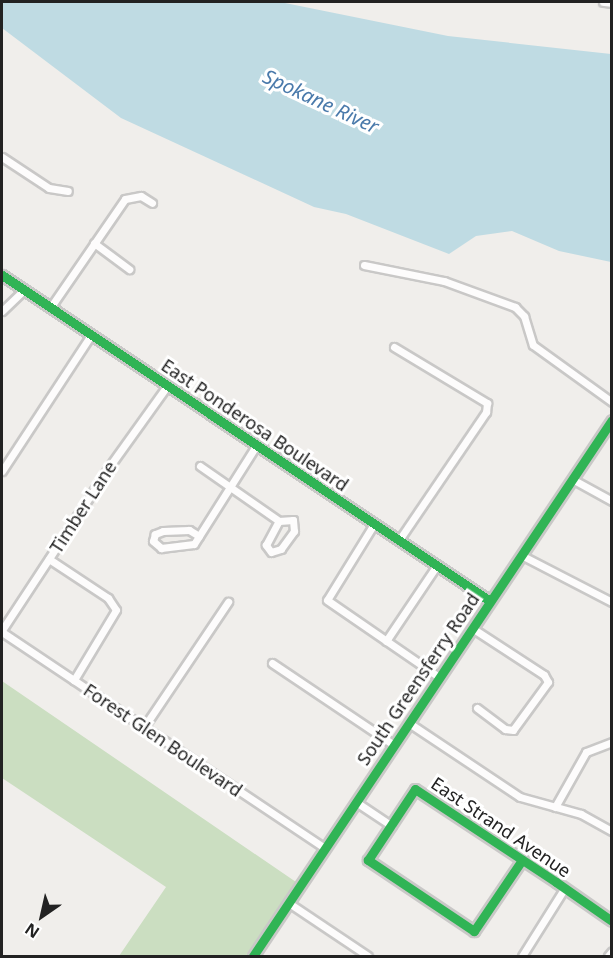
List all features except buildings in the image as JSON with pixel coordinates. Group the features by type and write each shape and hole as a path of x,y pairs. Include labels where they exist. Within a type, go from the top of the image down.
{"street":[{"path":"603,2 612,3"},
{"path":"2,157 49,188 68,191"},
{"path":"50,308 125,199 141,196 152,203"},
{"path":"94,243 129,270"},
{"path":"364,265 444,281 515,307 524,316 533,345 612,402"},
{"name":"East Ponderosa Boulevard","path":"2,275 490,601"},
{"path":"2,311 24,290"},
{"path":"2,471 91,335"},
{"path":"394,347 487,403 486,412 399,540"},
{"name":"Timber Lane","path":"2,631 167,386"},
{"name":"South Greensferry Road","path":"253,957 612,420"},
{"path":"199,536 189,530 164,531 155,534 153,541 161,548 185,548 194,544 256,446"},
{"path":"200,466 279,521 290,518 296,525 281,549 272,552 266,545 279,521"},
{"path":"572,479 612,501"},
{"path":"374,524 328,595 331,603 440,677"},
{"path":"521,555 612,602"},
{"path":"49,559 108,598 116,610 74,680"},
{"path":"386,640 437,566"},
{"path":"144,727 228,602"},
{"path":"472,628 548,682 513,730 505,729 477,708"},
{"name":"Forest Glen Boulevard","path":"2,631 325,848"},
{"path":"272,663 394,745"},
{"path":"409,723 520,797 589,817 612,831"},
{"path":"555,807 586,752 612,742"},
{"name":"East Strand Avenue","path":"392,826 415,789 612,921"},
{"path":"356,802 392,826 368,860 474,931 522,860"},
{"path":"522,957 564,889"},
{"path":"289,903 368,957"},
{"path":"608,957 612,951"}],"green space":[{"path":"2,681 296,882 246,956 119,956 166,887 2,778"}],"water":[{"name":"Spokane River","path":"2,2 280,2 448,36 611,54 611,262 559,251 512,231 476,236 449,254 346,214 314,207 121,118 2,28"}],"traffic: fast":[{"path":"2,275 490,601"},
{"path":"253,956 612,420"},
{"path":"522,860 474,931 368,860 415,789 556,882 612,921"}]}
